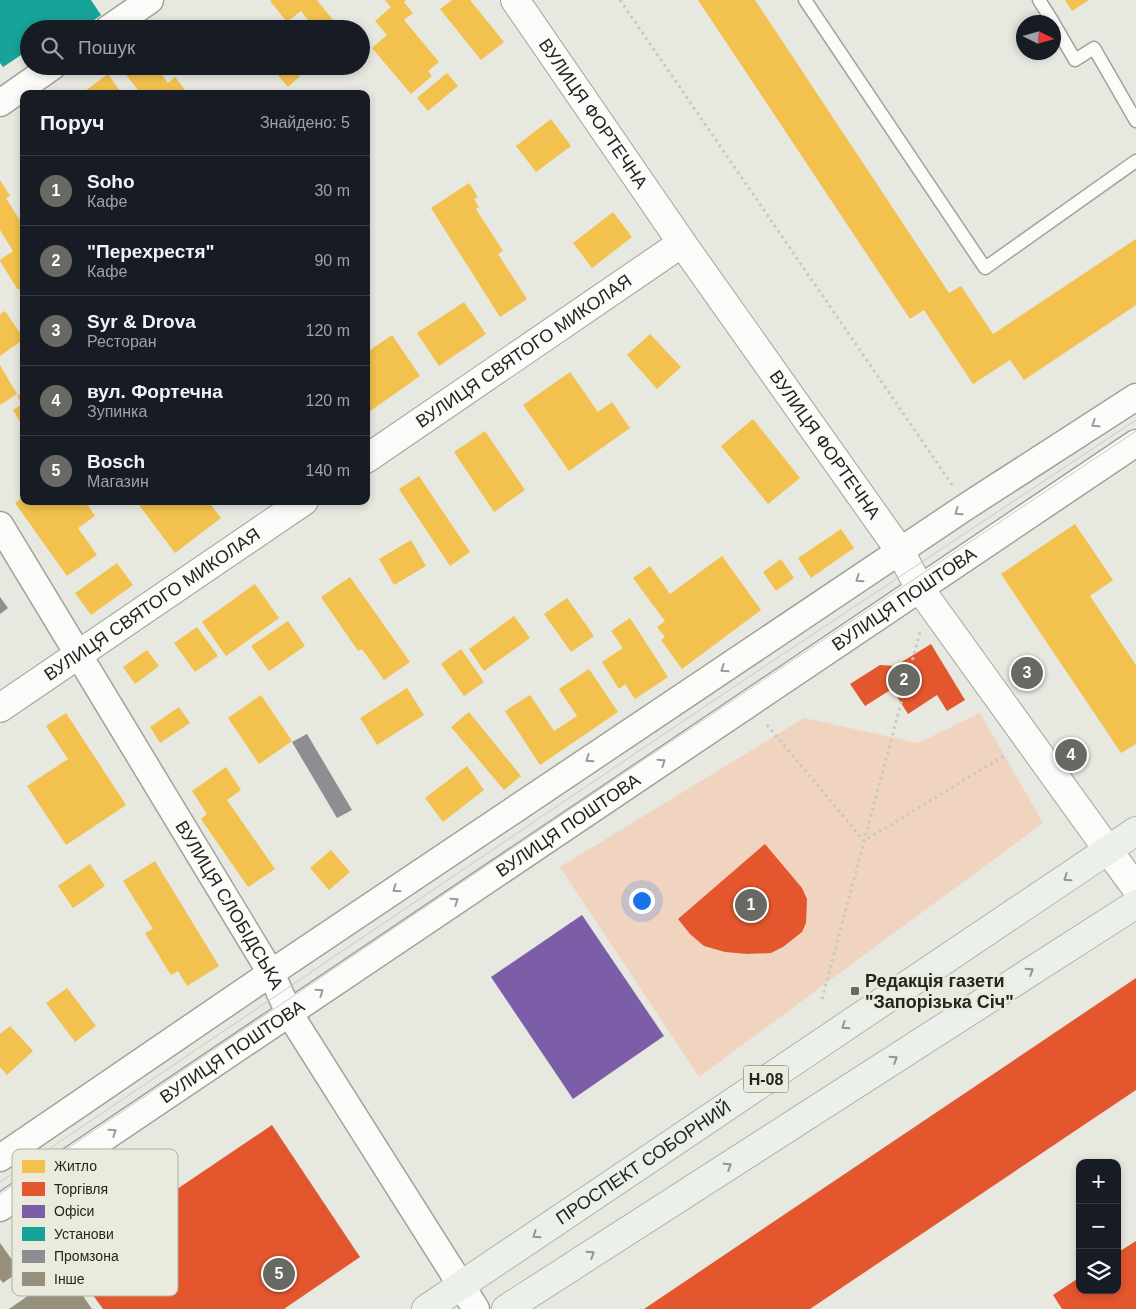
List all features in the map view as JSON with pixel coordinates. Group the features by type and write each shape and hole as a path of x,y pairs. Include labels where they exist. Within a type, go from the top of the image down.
{"main road":[{"name":"ВУЛИЦЯ ФОРТЕЧНА","path":"515,0 682,243 900,551 920,588 1136,888"},
{"name":"ВУЛИЦЯ СВЯТОГО МИКОЛАЯ","path":"370,456 682,243"},
{"name":"ВУЛИЦЯ СВЯТОГО МИКОЛАЯ","path":"0,708 298,505"},
{"name":"ПРОСПЕКТ СОБОРНИЙ","path":"426,1309 1136,831"},
{"path":"506,1309 1136,904"}],"street":[{"path":"121,20 150,0"},
{"path":"0,102 40,75"},
{"path":"13,1149 271,973 967,506 1136,397"},
{"name":"ВУЛИЦЯ ПОШТОВА","path":"87,1149 1136,443"},
{"name":"ВУЛИЦЯ СЛОБІДСЬКА","path":"0,525 80,654 271,973 289,1013 476,1309"},
{"path":"0,1158 12,1150"},
{"name":"ВУЛИЦЯ ПОШТОВА","path":"0,1208 12,1200"}],"lane":[{"path":"805,0 985,268 1136,161"},
{"path":"1039,0 1048,15"},
{"path":"1061,36 1075,60 1094,48 1136,121"}],"path":[{"path":"620,0 967,506"},
{"path":"822,999 922,626"},
{"path":"767,724 864,841"},
{"path":"864,841 1012,752"}],"shaded area":[{"path":"980,713 1043,823 699,1077 560,867 804,718 918,743"}],"building: Житло":[{"path":"317,0 333,20 308,20 301,11 290,20 285,20 270,1"},
{"path":"385,0 406,0 404,2 413,13 404,20 439,62 428,71 432,76 411,94 372,48 387,35 375,21 391,7"},
{"path":"452,0 470,0 504,42 481,60 440,9"},
{"path":"698,0 755,0 949,293 961,286 993,334 1136,239 1136,305 1024,380 1010,360 973,384 924,310 910,319"},
{"path":"1065,0 1089,0 1072,11"},
{"path":"447,73 458,86 428,111 417,98"},
{"path":"109,75 119,90 86,90"},
{"path":"126,75 162,75 168,83 175,77 185,90 138,90"},
{"path":"278,75 299,75 300,76 288,87"},
{"path":"551,119 571,146 536,172 516,146"},
{"path":"0,180 10,196 6,198 20,221 20,289 18,290 0,261 13,251 0,230"},
{"path":"469,183 478,197 474,199 479,207 476,209 503,251 498,254 527,299 500,317 431,208"},
{"path":"613,212 632,237 592,268 573,243"},
{"path":"464,302 486,334 439,366 417,333"},
{"path":"5,311 20,333 20,342 0,356 0,314"},
{"path":"650,334 681,367 657,389 627,355"},
{"path":"392,335 420,376 370,411 370,350"},
{"path":"0,365 17,394 0,405"},
{"path":"570,372 598,412 612,402 630,428 569,471 523,405"},
{"path":"20,405 20,422 13,410"},
{"path":"753,419 800,478 768,504 721,446"},
{"path":"485,431 525,490 494,512 454,452"},
{"path":"419,476 470,552 450,566 399,489"},
{"path":"20,500 20,505 88,505 95,516 78,528 97,555 67,576 15,503"},
{"path":"139,505 211,505 221,518 175,553"},
{"path":"1075,524 1113,580 1090,596 1136,665 1136,744 1121,753 1001,574"},
{"path":"841,529 854,548 811,578 798,558"},
{"path":"411,540 426,566 394,585 379,559"},
{"path":"722,556 761,610 682,669 661,640 665,637 657,627 665,621 633,578 650,566 670,594"},
{"path":"781,559 794,578 776,591 763,572"},
{"path":"117,563 133,585 91,615 75,593"},
{"path":"350,577 410,662 384,680 362,649 358,651 321,597"},
{"path":"255,584 279,618 226,656 202,622"},
{"path":"567,598 594,636 571,652 544,614"},
{"path":"514,616 530,638 484,671 469,649"},
{"path":"630,618 668,677 635,699 625,684 619,689 602,662 623,648 611,631"},
{"path":"288,621 305,646 269,671 251,646"},
{"path":"197,627 218,656 195,672 174,643"},
{"path":"461,649 484,682 464,696 441,664"},
{"path":"147,650 159,666 135,684 123,667"},
{"path":"589,669 618,712 540,765 505,711 530,695 554,731 577,716 559,689"},
{"path":"407,688 424,715 377,745 360,718"},
{"path":"261,695 292,741 259,764 228,718"},
{"path":"179,707 190,723 160,743 150,727"},
{"path":"469,712 521,776 504,790 451,727"},
{"path":"66,713 126,805 66,845 27,786 68,759 46,726"},
{"path":"467,766 484,790 443,822 425,798"},
{"path":"226,767 241,790 227,800 275,869 248,887 201,819 207,814 192,791"},
{"path":"331,850 350,872 329,890 310,868"},
{"path":"155,861 219,966 187,986 178,971 171,975 145,933 153,929 123,881"},
{"path":"90,864 105,886 73,908 58,886"},
{"path":"67,988 96,1026 75,1042 46,1003"},
{"path":"10,1026 33,1051 7,1075 0,1067 0,1034"}],"building: Торгівля":[{"path":"931,644 965,700 947,711 937,695 908,714 892,689 865,706 850,684 880,665 895,666"},
{"path":"765,844 802,888 807,899 806,923 802,932 783,947 771,953 725,952 704,946 690,934 678,919"},
{"path":"1136,978 1136,1090 810,1309 644,1309"},
{"path":"272,1125 360,1257 284,1309 103,1309 94,1296 178,1296 178,1188"},
{"path":"1136,1241 1136,1309 1062,1309 1053,1295 1076,1280 1076,1294 1121,1294 1121,1250"}],"building: Офіси":[{"path":"582,915 664,1036 573,1099 491,977"}],"building: Установи":[{"path":"0,0 91,0 101,15 94,20 20,20 20,56 3,67 0,63"}],"building: Промзона":[{"path":"0,597 8,608 0,614"},
{"path":"307,734 352,810 337,818 292,742"}],"building: Інше":[{"path":"0,1243 12,1260 12,1277 3,1283 0,1279"},
{"path":"28,1296 83,1296 92,1309 9,1309"}],"tram line":[{"path":"49,1149 756,672 1136,420"},
{"path":"67,1149 600,789 1136,431"},
{"path":"0,1182 12,1174"},
{"path":"0,1194 12,1186"}],"place":[{"name":"Syr & Drova","path":"1027,673"},
{"name":"\"Перехрестя\"","path":"904,680"},
{"name":"вул. Фортечна","path":"1071,755"},
{"name":"Soho","path":"751,905"},
{"name":"Редакція газети \"Запорізька Січ\"","path":"855,991"},
{"name":"Bosch","path":"279,1274"}]}
